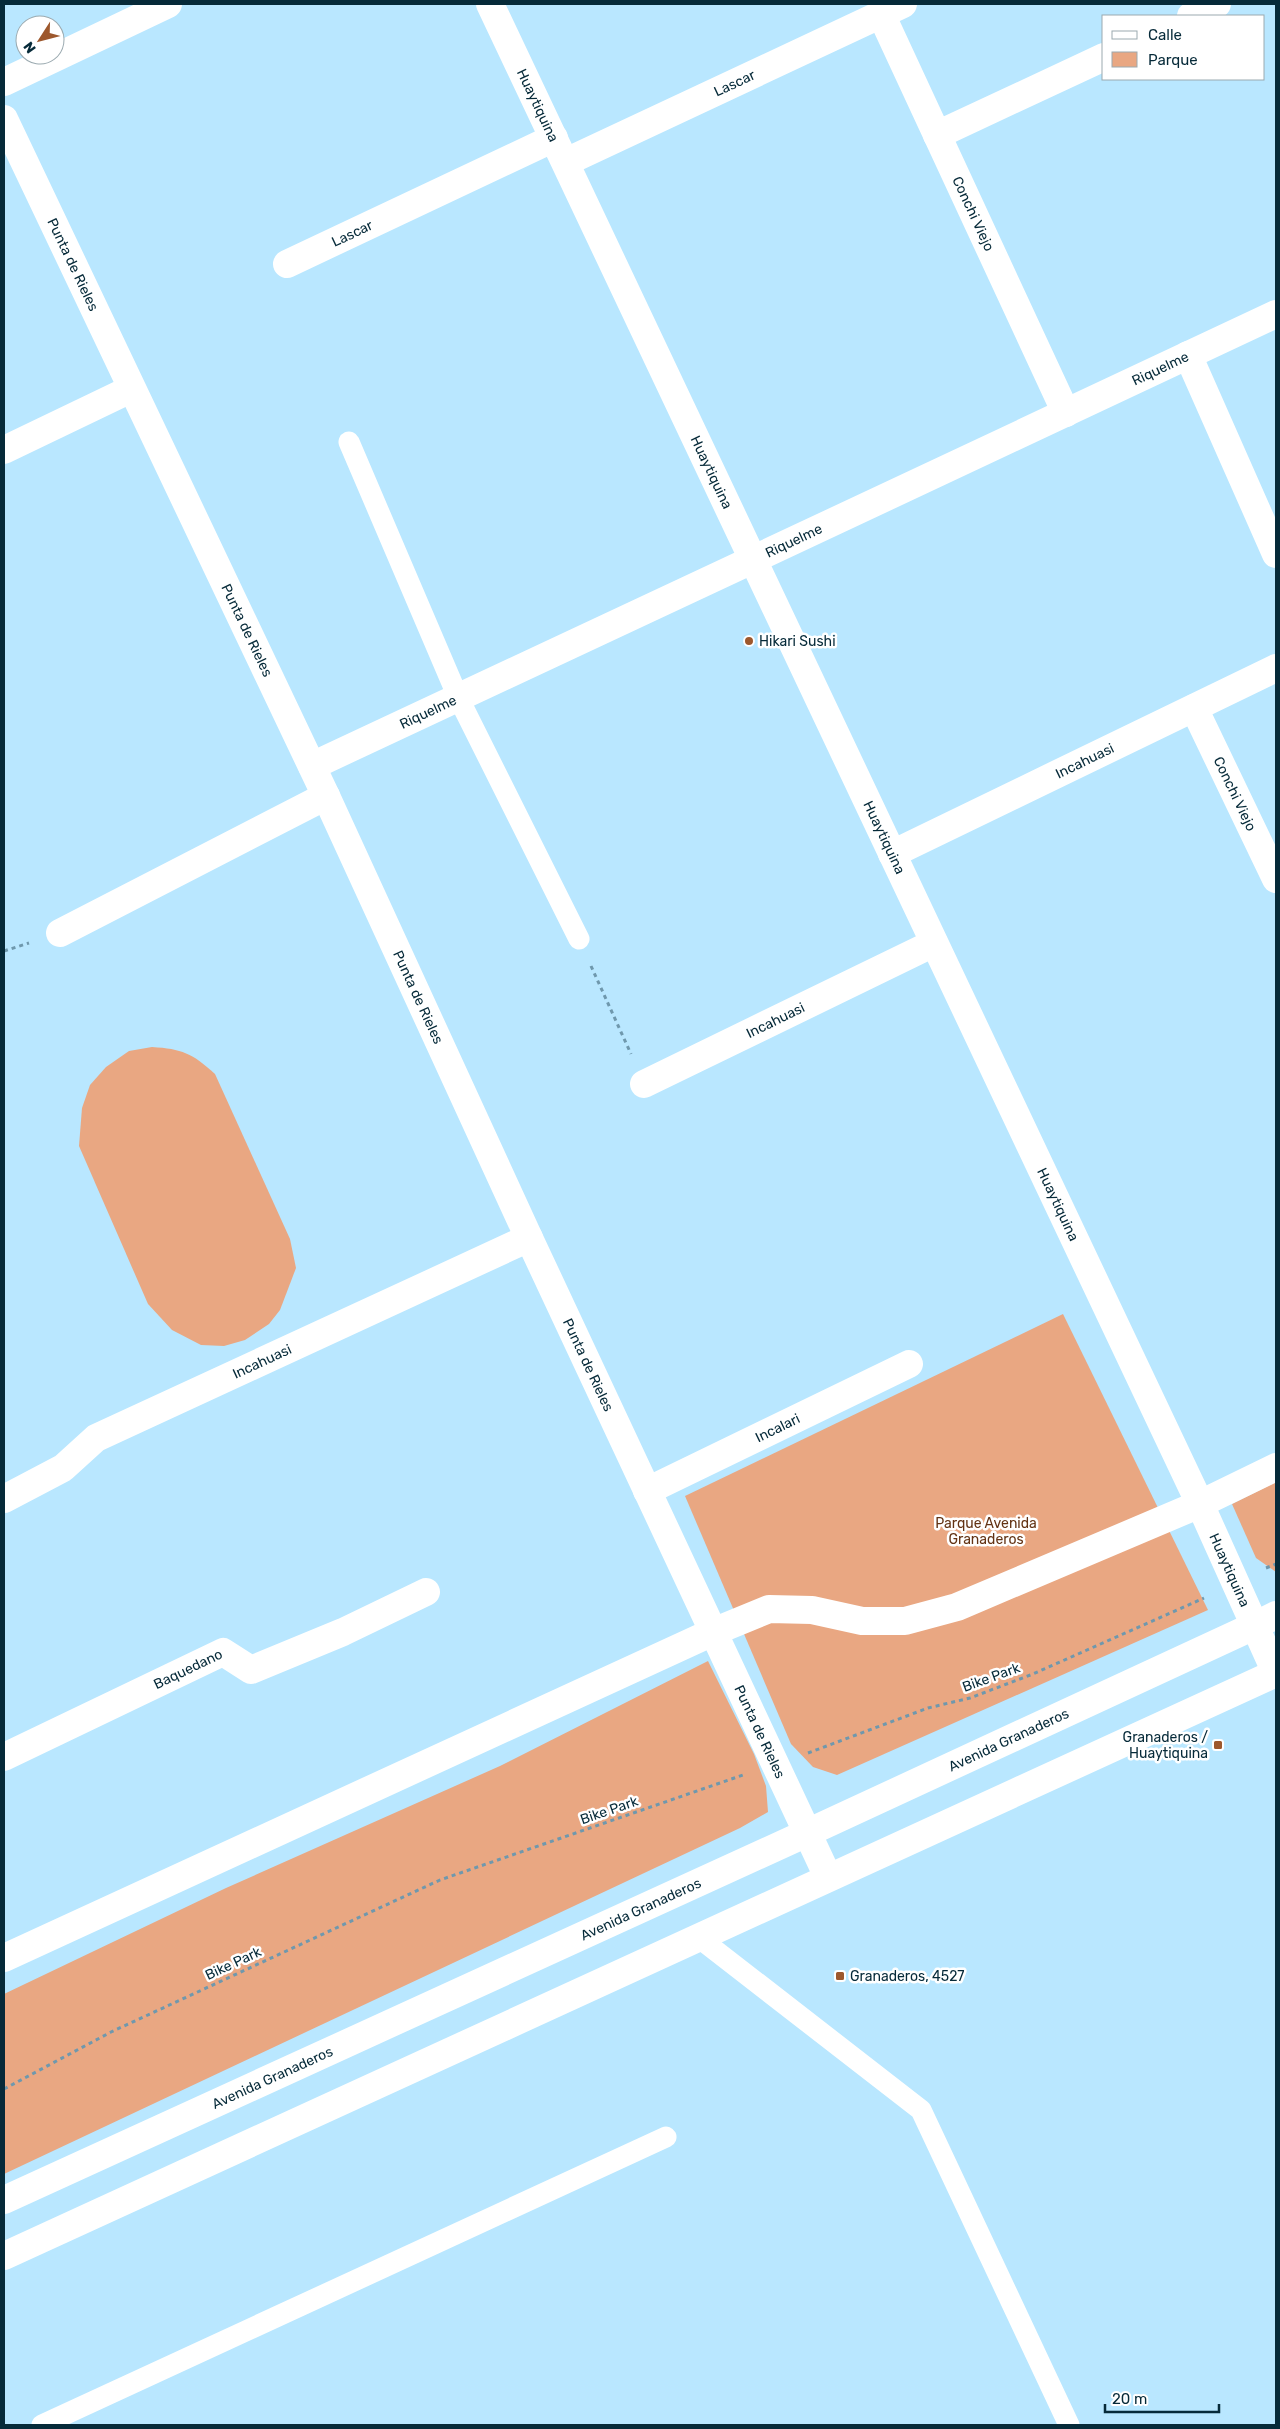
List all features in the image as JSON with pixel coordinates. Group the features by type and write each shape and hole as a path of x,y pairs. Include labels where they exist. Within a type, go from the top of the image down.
{"street":[{"path":"4,82 168,4"},
{"name":"Huaytiquina","path":"490,4 1200,1504 1235,1584 1265,1621 1276,1673"},
{"path":"1193,15 1218,4"},
{"name":"Lascar","path":"566,162 892,9"},
{"name":"Conchi Viejo","path":"892,9 937,135 1066,414"},
{"path":"937,135 1102,58"},
{"name":"Punta de Rieles","path":"4,120 312,766 529,1238 828,1877"},
{"name":"Lascar","path":"287,264 554,138"},
{"name":"Riquelme","path":"312,766 1276,314"},
{"path":"1188,355 1276,554"},
{"path":"4,450 131,389"},
{"name":"Incahuasi","path":"892,854 1276,668"},
{"name":"Conchi Viejo","path":"1194,708 1276,879"},
{"path":"60,933 326,796"},
{"name":"Incahuasi","path":"644,1084 934,943"},
{"name":"Incahuasi","path":"4,1499 62,1468 96,1438 529,1238"},
{"name":"Incalari","path":"647,1491 909,1364"},
{"path":"4,1958 713,1632 769,1610 812,1610 862,1621 905,1621 957,1607 1200,1504 1276,1467"},
{"name":"Baquedano","path":"4,1757 223,1652 251,1670 343,1632 426,1592"},
{"name":"Avenida Granaderos","path":"4,2200 807,1833 1265,1621"},
{"path":"4,2256 1276,1673"}],"lane":[{"path":"349,442 458,697 579,939"},
{"path":"698,1937 921,2110 1068,2425"},
{"path":"42,2425 666,2137"}],"path":[{"path":"579,939 644,1084"},
{"name":"Bike Park","path":"4,2089 111,2032 440,1880 775,1764 928,1708 970,1698 1033,1674 1235,1584"}],"green space":[{"path":"152,1047 186,1053 200,1061 215,1074 290,1239 296,1268 280,1310 269,1324 245,1340 224,1346 201,1345 172,1330 148,1304 79,1146 82,1108 90,1085 106,1067 129,1051"},
{"name":"Parque Avenida Granaderos","path":"1063,1314 1208,1610 837,1775 813,1767 791,1744 685,1496"},
{"path":"1276,1482 1276,1572 1256,1558 1232,1504"},
{"path":"708,1661 754,1754 766,1786 768,1812 740,1828 4,2174 4,1994 226,1888 500,1766"}],"place":[{"name":"Hikari Sushi","path":"749,641"},
{"name":"Granaderos / Huaytiquina","path":"1218,1745"},
{"name":"Granaderos, 4527","path":"840,1976"}]}
